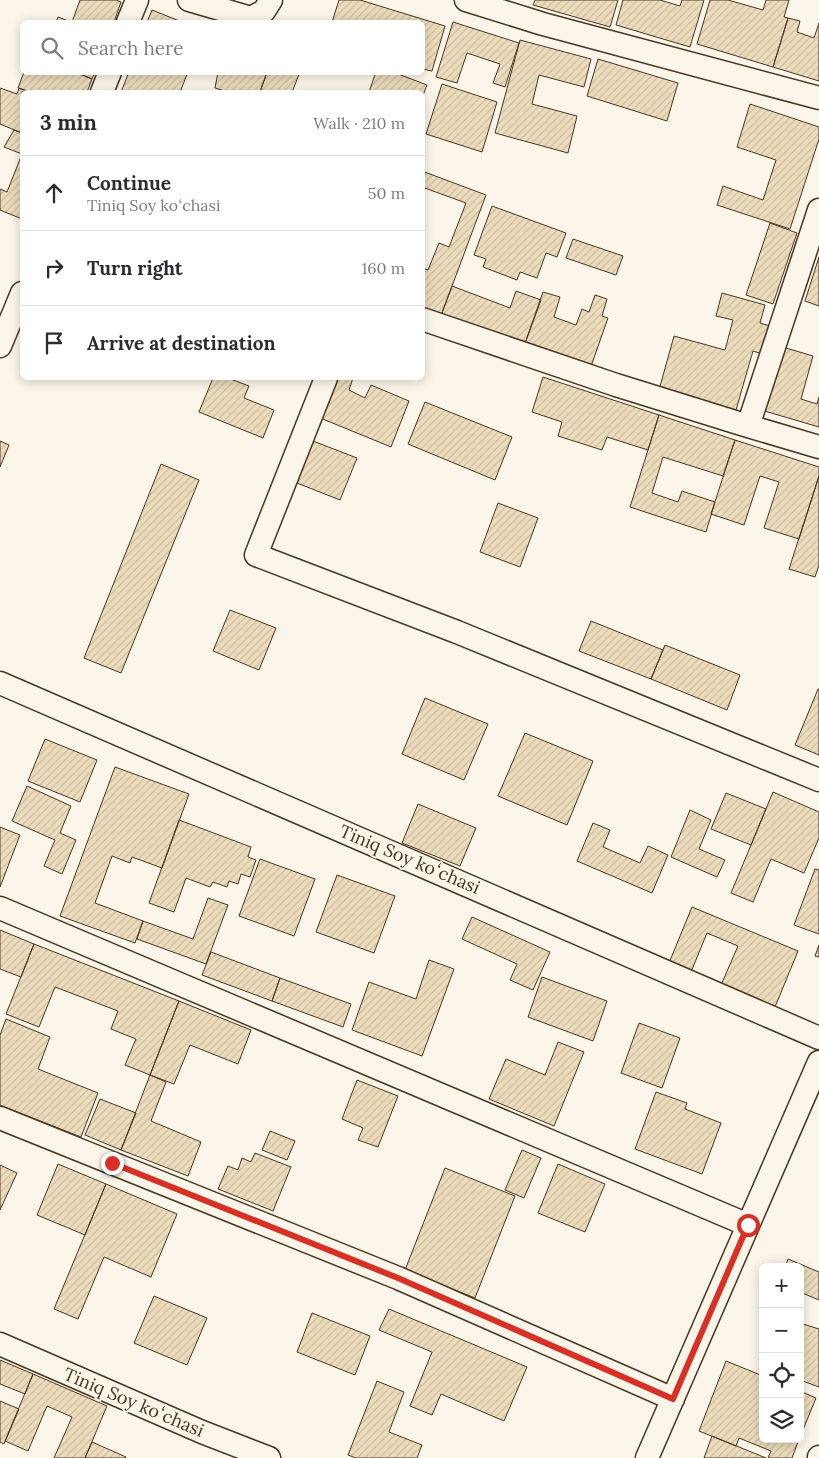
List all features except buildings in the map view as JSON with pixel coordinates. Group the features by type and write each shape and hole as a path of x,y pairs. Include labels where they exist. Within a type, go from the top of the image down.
{"street":[{"path":"129,20 137,0"},
{"path":"189,0 251,18 264,11 271,0"},
{"path":"466,0 542,24 819,98"},
{"path":"103,90 109,75"},
{"path":"748,426 819,210"},
{"path":"0,346 20,298"},
{"path":"425,320 616,385 819,447"},
{"path":"325,380 256,554 466,636 819,780"},
{"name":"Tiniq Soy koʻchasi","path":"0,683 819,1038"},
{"path":"0,908 748,1225"},
{"path":"647,1458 819,1062"},
{"path":"0,1118 398,1278 673,1399"},
{"name":"Tiniq Soy koʻchasi","path":"0,1344 202,1432 270,1458"}],"route":[{"path":"112,1163 398,1278 673,1399 748,1225"}]}
